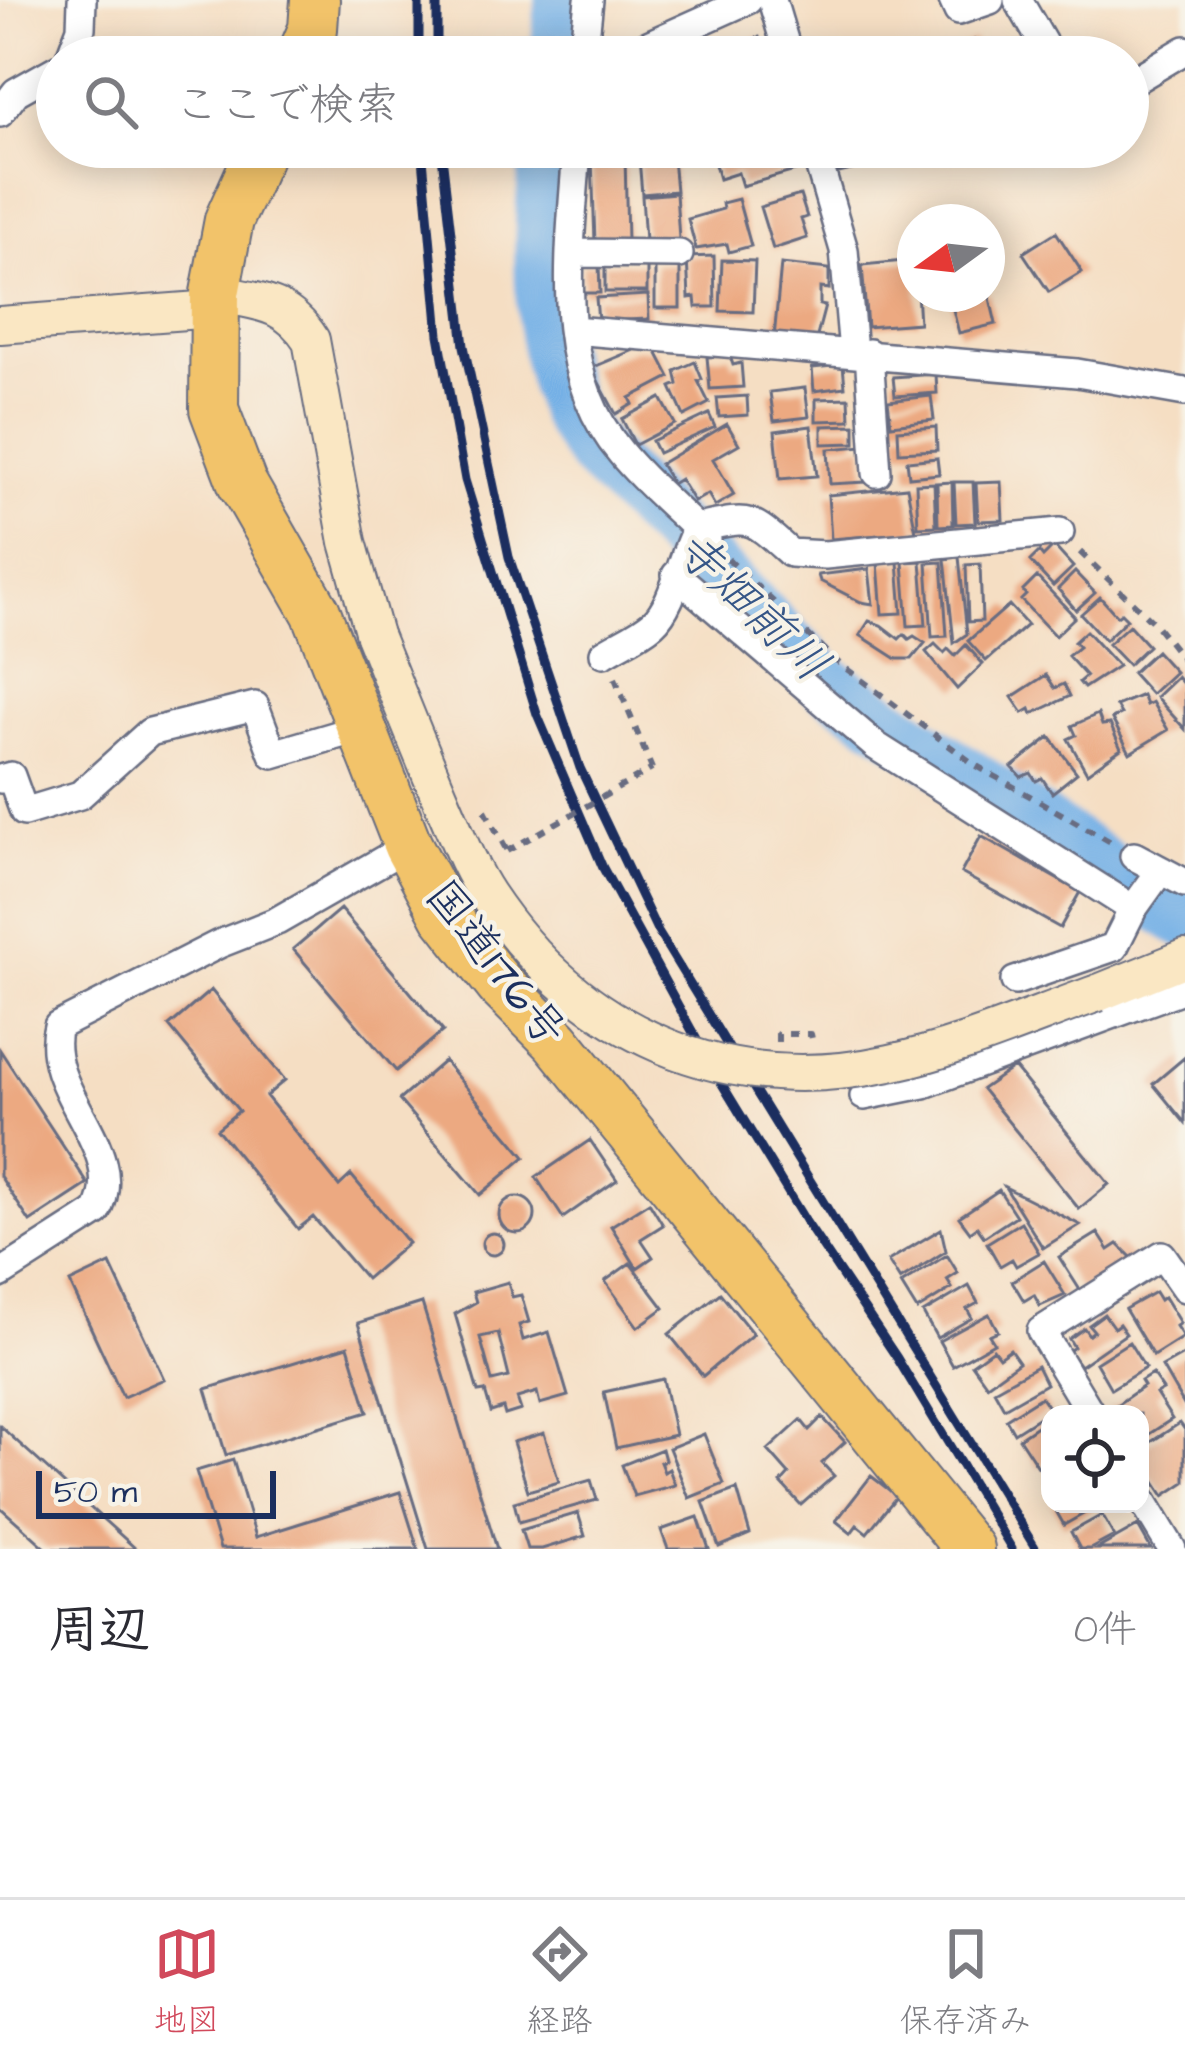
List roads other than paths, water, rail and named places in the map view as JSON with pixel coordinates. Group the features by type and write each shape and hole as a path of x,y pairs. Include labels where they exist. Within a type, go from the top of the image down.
{"highway":[{"path":"310,36 315,0"},
{"name":"国道176号","path":"253,168 229,220 214,301 214,409 242,483 316,612 408,846 445,915 487,968 556,1041 969,1549"}],"street":[{"path":"78,36 82,0"},
{"path":"585,36 589,0"},
{"path":"668,36 748,0"},
{"path":"772,0 782,36"},
{"path":"953,0 958,11 990,0"},
{"path":"1018,0 1039,36"},
{"path":"1149,71 1185,50"},
{"path":"0,113 16,92 36,80"},
{"path":"576,168 571,253 578,367 600,423 618,451 691,547 876,746 1133,909"},
{"path":"820,168 844,250 877,473"},
{"path":"571,253 679,254"},
{"path":"0,325 214,301 272,304 296,318 311,340 348,542 374,635 454,829 485,892 533,956 580,1000 642,1037 708,1061 778,1073 838,1072 939,1050 1185,958"},
{"path":"573,330 1078,373 1185,392"},
{"path":"604,653 653,623 691,547 743,519 755,521 790,553 825,555 1060,532"},
{"path":"0,779 11,776 24,812 80,794 150,732 255,706 272,754 361,728"},
{"path":"0,1274 97,1213 104,1201 105,1168 54,1054 58,1027 219,944 277,921 408,846"},
{"path":"1015,981 1114,947 1133,909 1173,876 1135,856"},
{"path":"864,1096 924,1084 1185,988"},
{"path":"1086,1405 1041,1331 1162,1255 1185,1288"},
{"path":"1149,1511 1172,1549"}],"waterway":[{"name":"寺畑前川","path":"560,36 564,0"},
{"name":"寺畑前川","path":"547,168 543,244 549,344 565,406 594,453 827,683 1185,920"}],"railway":[{"path":"419,0 419,36"},
{"path":"437,0 437,36"},
{"path":"424,168 439,335 465,480 537,714 603,868 714,1071 1012,1549"},
{"path":"443,168 464,346 509,557 580,768 658,932 1036,1549"}]}
